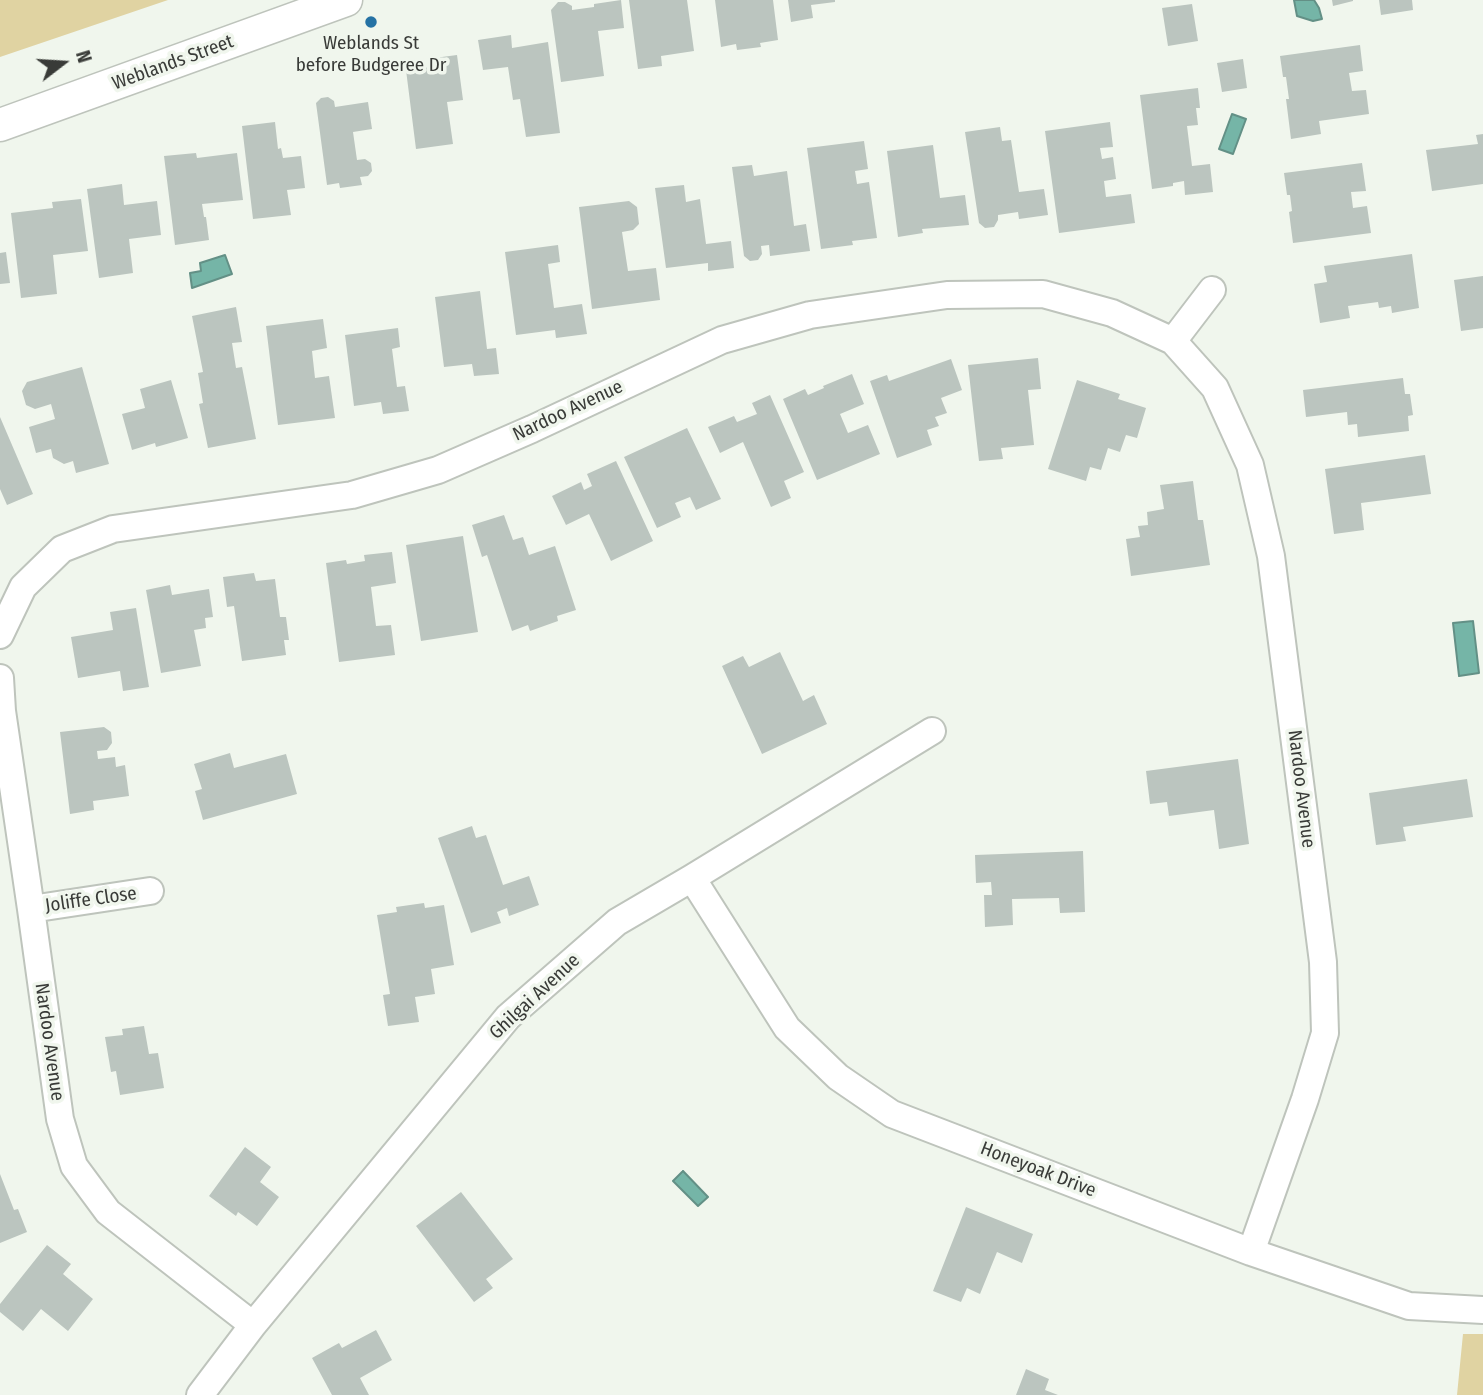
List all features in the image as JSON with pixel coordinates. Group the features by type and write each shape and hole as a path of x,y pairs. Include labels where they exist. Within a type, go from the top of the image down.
{"street":[{"name":"Weblands Street","path":"0,125 346,0"},
{"path":"1173,341 1212,290"},
{"name":"Nardoo Avenue","path":"0,635 23,587 62,549 74,544 113,529 352,495 438,470 722,340 810,315 947,295 1043,294 1112,313 1173,341 1215,388 1250,465 1271,556 1323,962 1325,1033 1305,1099 1251,1252"},
{"name":"Nardoo Avenue","path":"0,678 2,711 60,1119 74,1166 108,1212 253,1325"},
{"name":"Ghilgai Avenue","path":"200,1395 253,1325 508,1017 617,922 932,731"},
{"name":"Honeyoak Drive","path":"692,878 787,1028 838,1077 892,1114 1251,1252 1409,1306 1483,1310"},
{"name":"Joliffe Close","path":"32,909 150,891"}],"shaded area":[{"path":"0,0 168,0 0,57"},
{"path":"1463,1334 1483,1334 1483,1395 1457,1395"}],"water":[{"path":"1294,0 1314,0 1322,19 1313,21 1297,16"},
{"path":"1232,114 1246,119 1233,154 1219,149"},
{"path":"225,255 232,274 192,288 190,273 201,271 200,263"},
{"path":"1473,621 1479,673 1459,676 1453,623"},
{"path":"683,1171 708,1197 698,1206 673,1181"}],"building":[{"path":"621,0 624,28 598,31 604,76 561,82 551,10 558,2 572,6 572,10"},
{"path":"629,0 687,0 694,51 661,56 662,66 638,69"},
{"path":"715,0 773,0 778,40 760,43 761,47 737,50 736,44 721,47"},
{"path":"788,0 835,2 811,5 813,18 791,22"},
{"path":"1332,0 1353,0 1353,1 1333,6"},
{"path":"1379,0 1412,0 1413,10 1381,15"},
{"path":"1192,4 1198,41 1168,46 1162,8"},
{"path":"511,35 512,48 548,42 560,133 526,137 520,99 513,100 508,67 483,70 478,40"},
{"path":"1360,45 1363,71 1349,73 1352,91 1366,90 1369,114 1319,121 1321,134 1291,139 1286,99 1289,99 1280,56"},
{"path":"457,55 463,100 447,102 453,144 416,149 406,70 428,67 427,59"},
{"path":"1243,59 1247,88 1222,92 1217,63"},
{"path":"1198,88 1198,125 1187,126 1192,166 1210,164 1213,192 1185,195 1184,181 1173,183 1173,186 1152,189 1140,95"},
{"path":"328,97 334,101 335,107 368,102 372,129 353,132 357,160 365,159 371,163 372,171 368,176 360,177 362,185 340,188 339,183 327,185 316,103 321,98"},
{"path":"275,122 278,149 281,148 283,158 301,156 305,188 287,190 291,215 253,219 242,126"},
{"path":"1110,122 1113,147 1100,148 1102,159 1113,157 1116,179 1104,181 1106,197 1131,194 1135,223 1059,233 1045,131"},
{"path":"1000,127 1002,141 1011,140 1019,192 1044,189 1048,215 1019,219 1018,212 998,215 994,227 985,228 979,223 965,132"},
{"path":"1483,134 1483,184 1432,191 1426,150 1478,144 1476,135"},
{"path":"864,141 868,169 855,171 857,184 869,182 877,238 852,241 853,245 821,249 807,148"},
{"path":"933,145 940,198 965,195 969,225 922,229 923,233 898,237 887,151"},
{"path":"196,153 197,158 237,153 243,200 202,204 209,240 175,245 164,156"},
{"path":"1362,163 1366,191 1351,192 1353,208 1367,206 1371,233 1293,243 1290,195 1287,195 1284,173"},
{"path":"752,165 754,176 787,171 794,226 806,224 810,251 770,256 769,245 761,246 762,254 758,260 750,261 744,256 732,167"},
{"path":"122,184 124,205 157,201 161,235 129,239 133,273 99,278 87,189"},
{"path":"684,185 686,202 700,199 706,244 731,241 734,268 708,271 708,263 666,268 655,188"},
{"path":"81,199 88,251 53,255 57,294 21,298 11,213 53,208 52,202"},
{"path":"629,201 637,207 639,224 633,230 622,232 628,271 656,268 660,300 592,309 579,207"},
{"path":"558,245 560,262 548,264 554,308 582,304 587,334 556,338 555,330 516,335 505,252"},
{"path":"6,252 10,283 0,284 0,253"},
{"path":"1412,254 1419,308 1392,313 1391,306 1379,308 1378,302 1348,306 1350,318 1320,323 1314,284 1327,282 1324,266"},
{"path":"1483,276 1483,328 1461,331 1454,280"},
{"path":"480,291 487,349 496,348 499,374 474,376 472,364 444,367 435,297"},
{"path":"236,307 242,342 232,343 236,368 242,367 256,439 208,448 199,404 203,403 198,373 203,372 192,316"},
{"path":"323,319 327,348 312,351 315,378 329,376 335,418 278,425 266,326"},
{"path":"398,328 400,347 392,349 397,387 405,386 409,411 383,414 381,402 354,406 345,335"},
{"path":"1038,358 1041,389 1028,390 1034,445 1001,448 1003,459 979,461 968,365"},
{"path":"951,359 962,390 941,398 947,413 935,417 939,426 927,430 932,445 897,458 870,381 887,375 889,381"},
{"path":"82,367 109,464 76,473 73,461 64,464 53,458 51,449 36,453 29,427 55,419 51,404 35,409 26,405 22,391 27,382"},
{"path":"852,374 864,404 840,414 848,433 868,425 880,454 817,480 783,399 805,389 808,395"},
{"path":"1403,378 1405,394 1410,394 1413,415 1408,416 1409,431 1358,437 1357,424 1348,425 1347,412 1306,417 1303,390"},
{"path":"171,380 188,438 132,450 122,414 145,408 140,389"},
{"path":"1077,380 1120,394 1118,399 1146,408 1137,438 1126,435 1120,452 1108,448 1101,470 1090,467 1086,481 1048,469"},
{"path":"770,395 804,472 784,481 791,498 771,507 743,442 720,453 708,427 734,416 737,422 757,414 752,403"},
{"path":"0,417 33,494 7,505 0,489"},
{"path":"687,428 721,499 696,510 690,497 675,503 681,517 657,528 624,457"},
{"path":"1425,455 1431,494 1361,503 1364,530 1334,534 1325,469"},
{"path":"616,461 653,541 611,561 589,514 566,525 552,496 581,482 584,490 592,486 587,474"},
{"path":"1193,481 1198,520 1203,520 1210,565 1131,576 1126,539 1140,537 1138,526 1148,525 1147,512 1164,509 1160,485"},
{"path":"504,515 513,540 523,537 529,555 555,546 576,610 557,616 558,621 530,631 528,625 512,631 487,555 482,557 472,525"},
{"path":"463,536 478,632 421,641 406,545"},
{"path":"392,552 396,583 371,587 376,626 391,625 395,655 339,662 326,563 365,561 364,555"},
{"path":"254,573 256,581 275,579 280,617 286,617 289,640 284,640 286,655 242,661 234,606 227,607 223,577"},
{"path":"170,585 172,595 209,589 213,617 205,618 206,628 194,630 201,666 161,673 146,590"},
{"path":"136,608 149,687 123,691 120,671 78,678 71,637 113,630 110,612"},
{"path":"780,652 803,701 814,695 827,724 762,754 722,666 743,656 749,667"},
{"path":"104,727 111,732 112,743 107,750 97,751 98,759 115,757 116,767 125,765 129,796 93,801 94,810 70,814 60,732"},
{"path":"230,753 234,768 286,754 297,794 203,820 195,791 202,789 194,764"},
{"path":"1238,759 1249,844 1219,849 1214,810 1169,816 1167,802 1150,804 1146,771"},
{"path":"1467,779 1473,817 1403,827 1406,841 1376,845 1369,793"},
{"path":"472,826 476,838 486,835 503,885 529,876 539,905 509,916 507,908 497,912 501,923 471,933 438,838"},
{"path":"1083,851 1085,912 1060,913 1059,898 1012,899 1013,925 985,927 984,895 992,895 991,882 976,883 975,855"},
{"path":"424,903 425,908 444,905 454,965 431,969 435,994 415,997 419,1022 388,1026 383,995 390,994 377,915 397,912 396,907"},
{"path":"144,1026 149,1054 158,1053 164,1088 120,1095 116,1071 111,1072 105,1037 123,1035 122,1029"},
{"path":"245,1147 271,1167 260,1182 279,1197 257,1226 238,1212 236,1216 209,1196"},
{"path":"0,1174 14,1210 18,1209 27,1232 0,1243"},
{"path":"461,1192 513,1259 486,1279 493,1288 474,1302 416,1226"},
{"path":"966,1207 1033,1234 1022,1263 997,1252 980,1294 967,1288 961,1302 933,1291"},
{"path":"47,1245 71,1264 63,1274 93,1299 68,1331 41,1309 23,1331 0,1312 0,1304"},
{"path":"376,1330 392,1360 360,1378 369,1395 332,1395 312,1358 339,1343 342,1348"},
{"path":"1026,1369 1049,1379 1045,1390 1058,1395 1016,1395"}],"place":[{"name":"Weblands St before Budgeree Dr","path":"371,22"}]}
